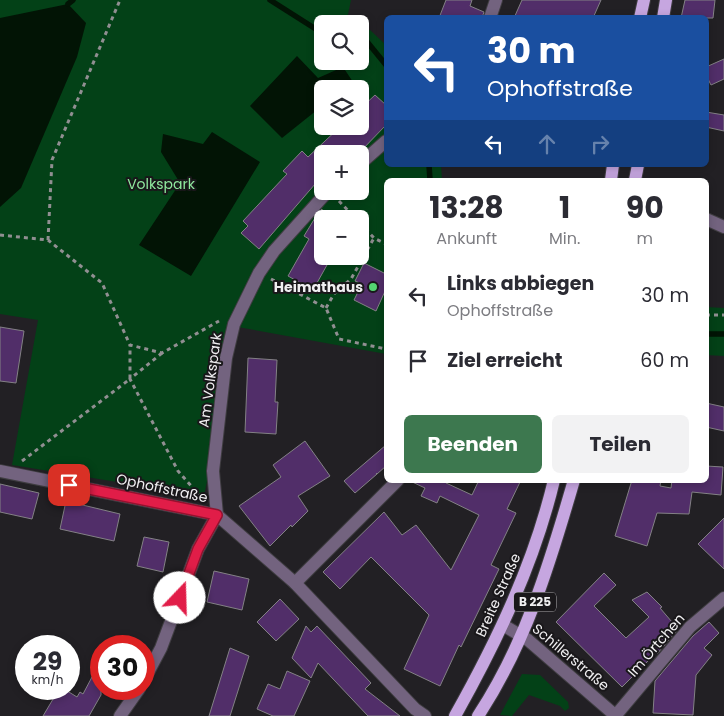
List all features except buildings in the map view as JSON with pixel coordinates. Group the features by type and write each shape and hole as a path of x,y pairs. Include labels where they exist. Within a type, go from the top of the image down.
{"main road":[{"path":"641,15 644,0"},
{"path":"664,15 666,0"},
{"name":"Breite Straße","path":"454,716 503,625 532,557 553,483"},
{"name":"B 225","path":"478,716 522,635 551,560 573,483"}],"street":[{"path":"491,15 496,0"},
{"path":"369,156 384,143"},
{"name":"Am Volkspark","path":"217,515 213,471 226,358 234,324 259,272 274,251 324,200"},
{"path":"709,220 724,227"},
{"name":"Ophoffstraße","path":"0,471 217,515 295,584 415,709 426,716"},
{"path":"295,584 395,483"},
{"path":"155,659 198,549 217,515"},
{"name":"Im Örtchen","path":"616,716 690,627 724,598"},
{"name":"Schillerstraße","path":"503,625 522,635 616,716"},
{"path":"120,716 131,700"}],"path":[{"path":"48,240 52,160 120,0"},
{"path":"338,200 347,210"},
{"path":"369,232 374,238 384,243"},
{"path":"0,235 48,240 102,283 130,345 130,379 178,471 217,515"},
{"path":"326,308 334,294 351,279 374,238"},
{"path":"259,272 326,308 339,338 384,349"},
{"path":"709,315 724,316"},
{"path":"15,463 23,461 130,379 162,352 218,321 234,324"},
{"path":"130,345 162,352"}],"green space":[{"name":"Volkspark","path":"0,0 351,0 348,15 314,15 314,70 369,70 370,30 384,43 384,167 441,167 442,178 384,178 384,354 238,327 204,496 12,465 38,320 0,314"},
{"path":"709,307 724,308 724,356 709,355"},
{"path":"522,674 540,675 568,702 569,708 565,711 560,706 529,695 512,716 500,715"}],"shaded area":[{"path":"68,4 86,23 77,57 21,188 0,207 0,18"},
{"path":"297,56 318,78 336,70 345,70 352,80 314,80 314,112 282,138 250,106"},
{"path":"212,132 260,162 191,276 139,245 180,183 161,152 163,134 203,144"}],"waterway":[{"path":"68,4 73,0"},
{"path":"270,0 314,28"},
{"path":"369,44 384,63"},
{"path":"429,167 430,178"},
{"path":"709,334 724,334"}],"place":[{"name":"Heimathaus","path":"373,287"}],"route":[{"path":"69,485 217,515 198,549 180,598"}]}
